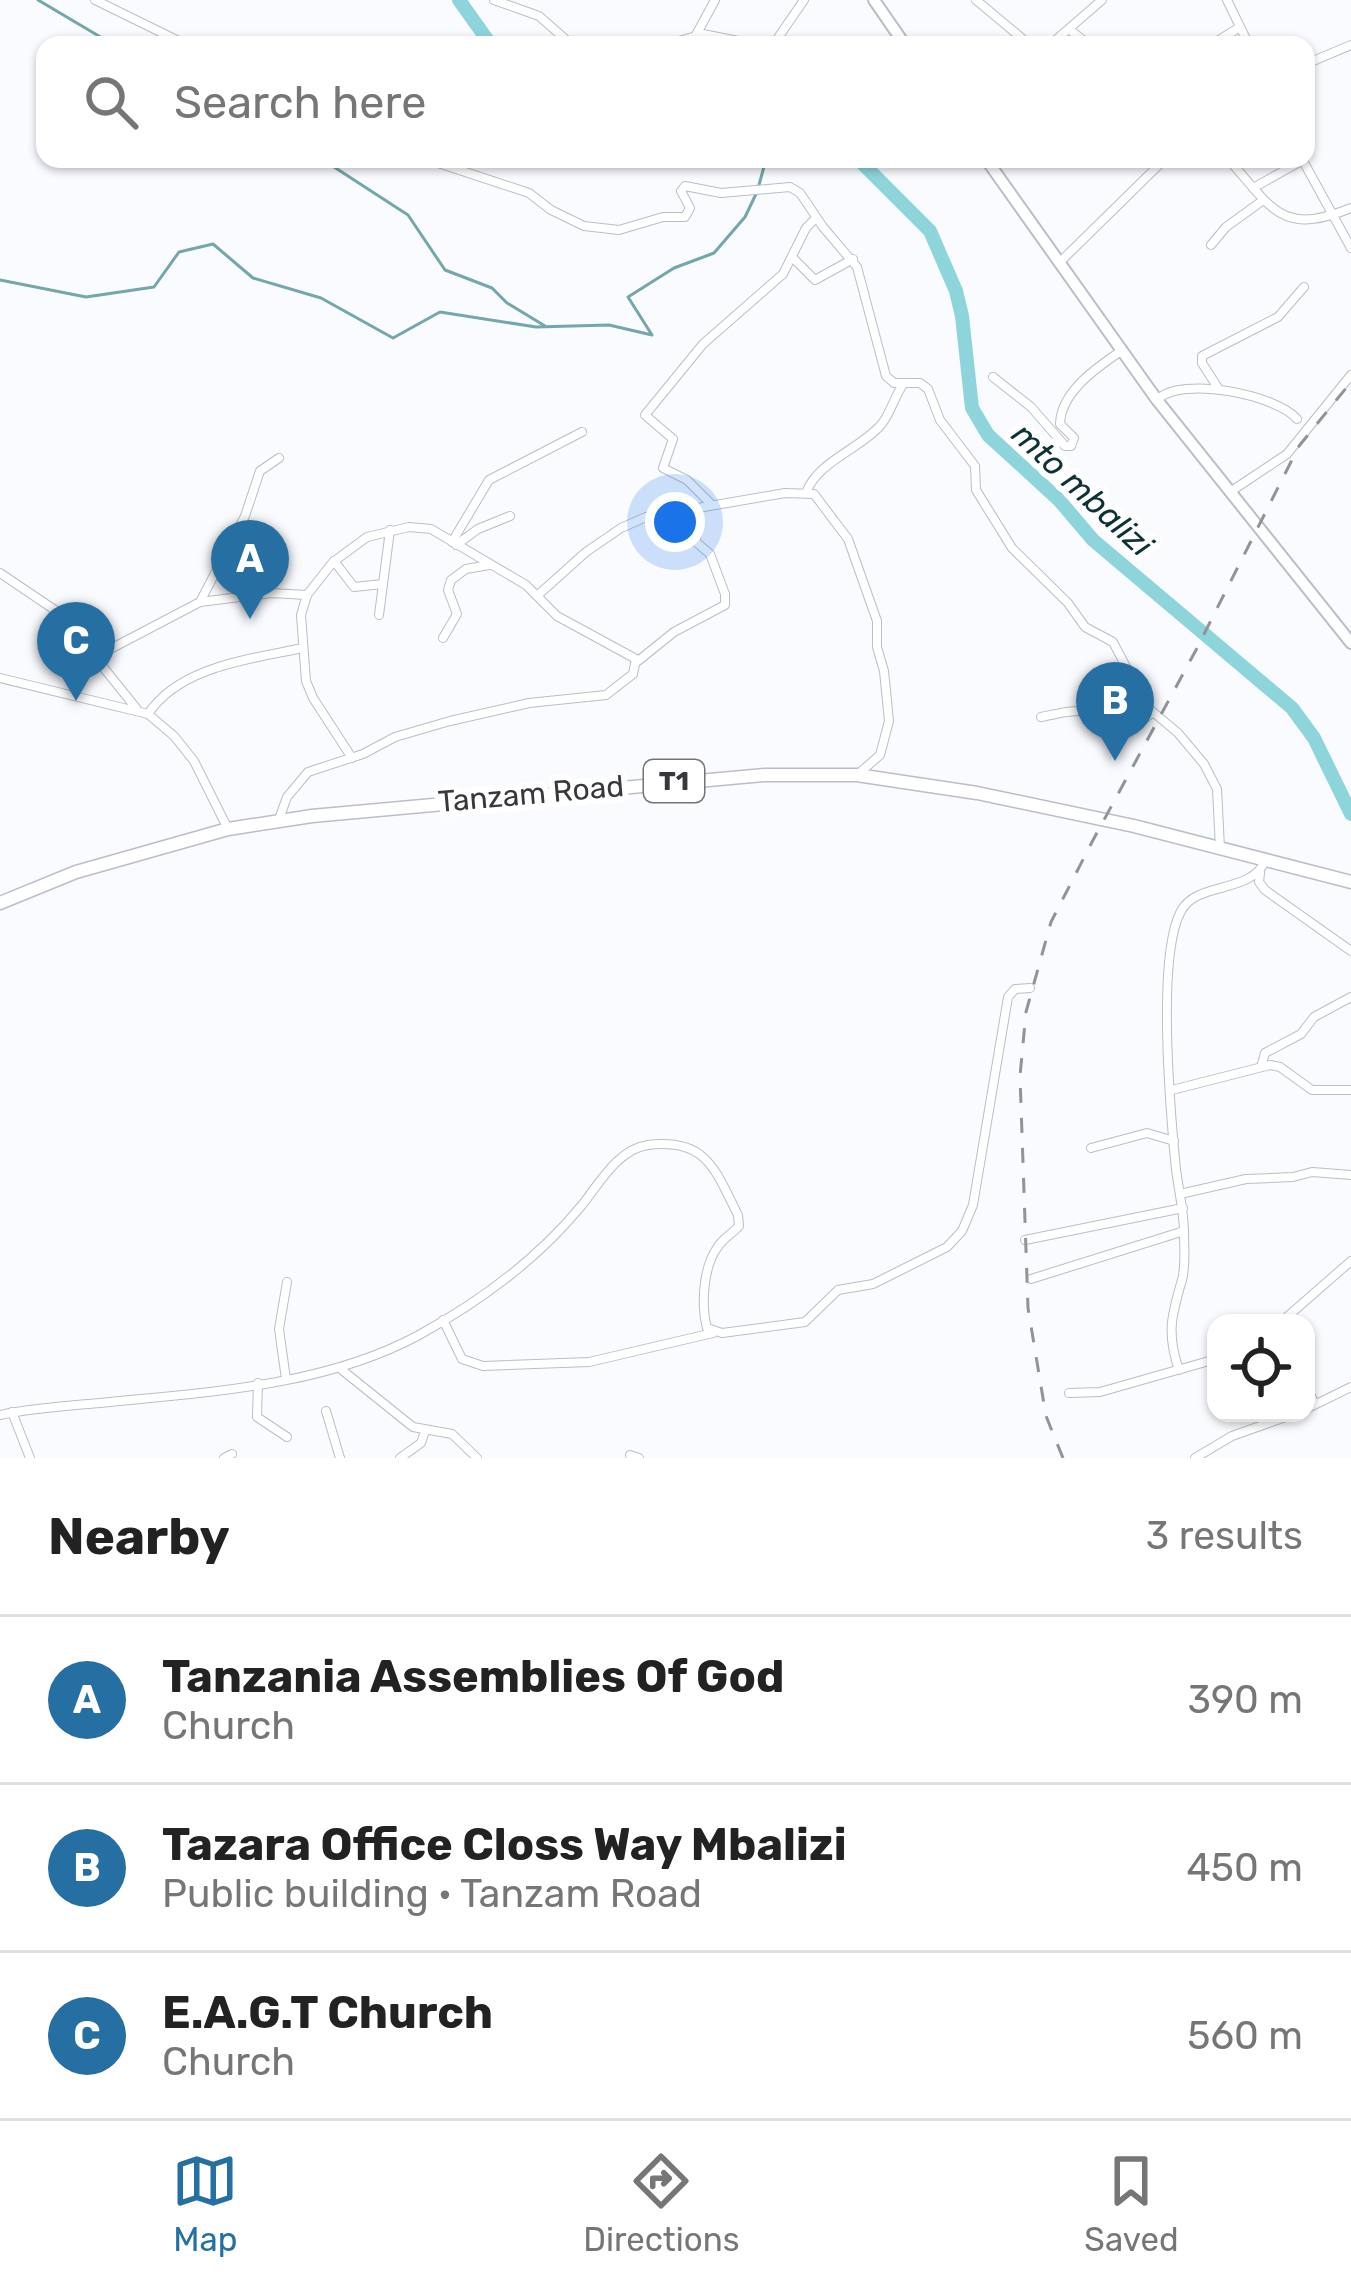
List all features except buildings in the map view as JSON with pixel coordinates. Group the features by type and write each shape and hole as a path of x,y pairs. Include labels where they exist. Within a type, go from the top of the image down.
{"highway":[{"name":"Tanzam Road","path":"0,903 76,872 228,829 724,777 857,776 977,793 1220,848 1263,865 1351,882"}],"main road":[{"path":"874,0 899,36"},
{"path":"992,168 1156,400 1233,490 1351,643"}],"street":[{"path":"95,0 169,36"},
{"path":"494,0 539,16 562,36"},
{"path":"696,34 715,0"},
{"path":"779,36 804,0"},
{"path":"976,0 1019,36"},
{"path":"1062,36 1102,0"},
{"path":"1228,0 1244,36"},
{"path":"1226,36 1240,27"},
{"path":"1070,30 1078,36"},
{"path":"690,36 725,36"},
{"path":"1315,60 1351,45"},
{"path":"453,168 529,193 551,210 593,228 626,229 662,217 681,219 690,208 681,191 685,186 721,193 795,189 853,259 879,337 886,376 894,383 920,383 928,389 938,418 973,461 976,490 1012,548 1072,607 1085,627 1113,642 1152,712 1178,733 1213,779 1220,848"},
{"path":"1059,263 1156,168"},
{"path":"1236,168 1262,201 1290,220 1317,220 1351,208"},
{"path":"1253,188 1289,168"},
{"path":"1308,168 1351,248"},
{"path":"1211,245 1226,227 1262,201"},
{"path":"711,504 687,480 663,467 673,439 645,415 704,344 775,283 816,218"},
{"path":"793,258 814,280 853,259"},
{"path":"1218,388 1202,356 1279,316 1304,287"},
{"path":"993,376 1068,446 1075,438 1060,424 1061,411 1078,387 1120,351"},
{"path":"1233,490 1287,454 1351,375"},
{"path":"806,493 823,470 878,428 904,383"},
{"path":"1156,400 1168,392 1218,388 1274,401 1298,419"},
{"path":"454,543 489,480 581,432"},
{"path":"200,602 257,490 260,471 279,458"},
{"path":"538,596 573,562 621,528 646,517 806,493 822,502 848,539 877,621 877,647 884,670 889,722 880,755 857,776"},
{"path":"278,821 287,796 303,776 395,737 529,703 606,695 633,674 651,647 726,602 710,554 696,542 697,507"},
{"path":"454,543 510,516"},
{"path":"352,758 306,681 301,615 307,595 334,561 356,543 390,530 427,528 538,596 557,616 634,655 638,663"},
{"path":"379,615 390,530"},
{"path":"334,561 355,587 383,584"},
{"path":"443,638 457,614 448,590 451,580 466,569 490,565"},
{"path":"0,573 83,629 95,657 137,709"},
{"path":"95,657 200,602 271,593 307,595"},
{"path":"148,714 200,674 303,648"},
{"path":"0,678 148,714 194,761 228,829"},
{"path":"1041,717 1085,711 1125,726 1152,712"},
{"path":"1263,865 1259,882 1265,890 1351,951"},
{"path":"1179,1370 1172,1347 1172,1309 1184,1271 1184,1232 1174,1142 1168,986 1178,916 1196,896 1263,865"},
{"path":"443,1320 462,1359 483,1366 601,1361 715,1333 805,1322 838,1290 873,1284 947,1246 958,1236 973,1204 1008,997 1015,989 1030,988"},
{"path":"1261,1067 1265,1053 1301,1034 1314,1017 1351,997"},
{"path":"1172,1090 1261,1067 1280,1067 1312,1090 1351,1090"},
{"path":"1090,1148 1147,1133 1174,1142"},
{"path":"0,1415 341,1370 416,1336 518,1271 627,1154 646,1145 698,1150 707,1158 739,1219 739,1226 721,1242 709,1264 705,1322 715,1333"},
{"path":"1180,1194 1246,1179 1312,1172 1351,1175"},
{"path":"1025,1240 1183,1208"},
{"path":"1031,1279 1184,1232"},
{"path":"1290,1314 1351,1261"},
{"path":"286,1378 279,1329 287,1282"},
{"path":"1070,1393 1100,1392 1207,1362"},
{"path":"341,1370 413,1427 452,1434 477,1458"},
{"path":"258,1383 257,1417 286,1437"},
{"path":"1315,1405 1351,1387"},
{"path":"326,1411 340,1458"},
{"path":"12,1412 30,1458"},
{"path":"1195,1458 1232,1436 1272,1422"},
{"path":"400,1458 421,1443 425,1431"}],"waterway":[{"path":"38,0 99,36"},
{"name":"mto mbalizi","path":"459,0 485,36"},
{"path":"336,168 408,215 445,270 492,288 545,326"},
{"path":"759,185 764,168"},
{"name":"mto mbalizi","path":"867,168 930,231 956,291 972,408 988,435 1059,500 1093,540 1292,708 1314,738 1351,814"},
{"path":"0,280 86,297 154,287 179,252 213,244 253,278 321,298 393,338 440,312 536,327 609,325 652,335 628,297 674,268 714,253 745,217 756,194"}],"railway":[{"path":"1063,1458 1046,1416 1028,1308 1020,1076 1026,1012 1051,922 1092,842 1299,446 1351,382"}],"place":[{"name":"Tanzania Assemblies Of God","path":"250,619"},
{"name":"E.A.G.T Church","path":"76,701"},
{"name":"Tazara Office Closs Way Mbalizi","path":"1115,761"}]}
